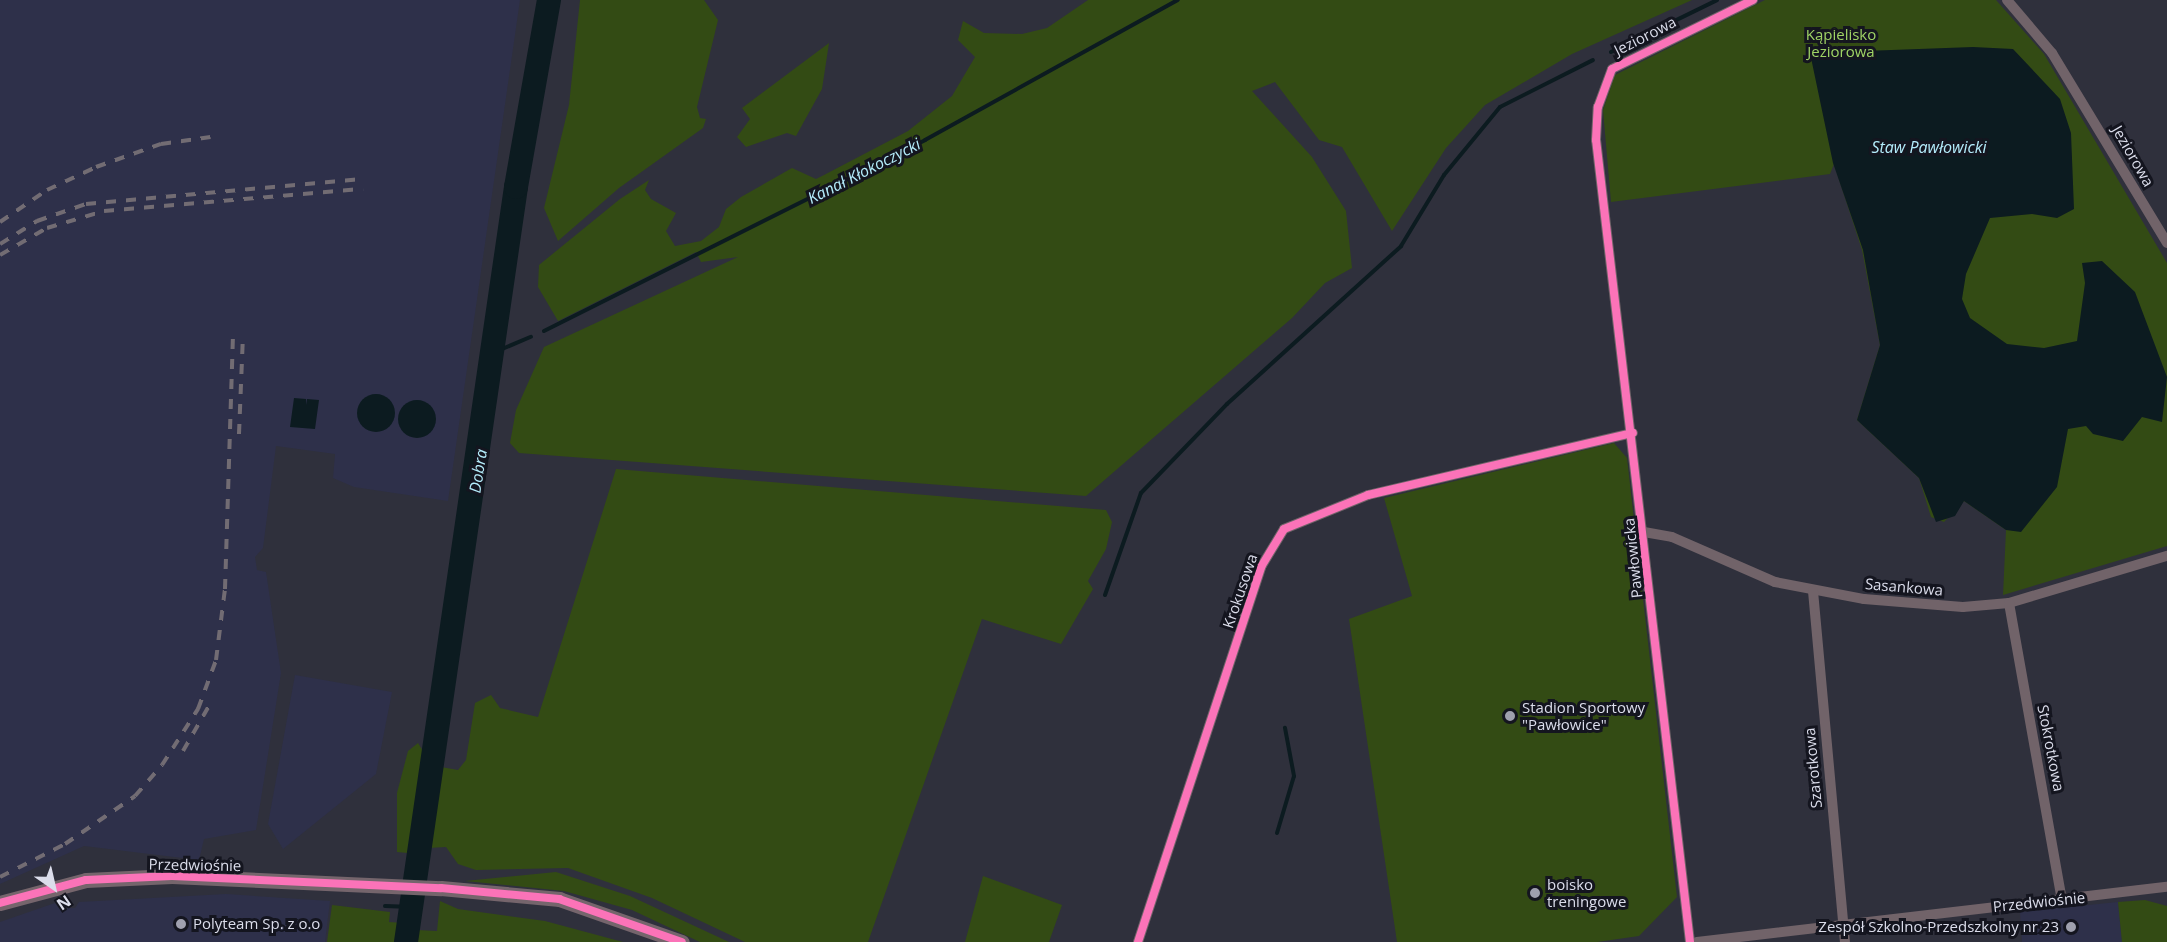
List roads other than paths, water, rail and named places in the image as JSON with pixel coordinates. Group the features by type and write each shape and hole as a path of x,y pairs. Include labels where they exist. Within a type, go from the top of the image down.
{"street":[{"name":"Jeziorowa","path":"1599,171 1598,108 1612,69 1738,3 1753,0"},
{"name":"Jeziorowa","path":"2007,0 2052,53 2167,243"},
{"name":"Pawłowicka","path":"1599,171 1633,433 1690,942"},
{"name":"Krokusowa","path":"1138,942 1262,567 1284,529 1368,495 1633,433"},
{"name":"Sasankowa","path":"1644,532 1672,537 1733,567 1814,591 1914,604 2009,603 2166,559"},
{"name":"Szarotkowa","path":"1814,591 1845,942"},
{"name":"Stokrotkowa","path":"2009,603 2062,900"},
{"name":"Przedwiośnie","path":"0,903 106,878 172,876 441,888 559,899 682,942"},
{"name":"Przedwiośnie","path":"1697,942 1843,923 2167,887"}],"water":[{"name":"Staw Pawłowicki","path":"1973,47 2013,49 2060,99 2071,133 2074,209 2057,218 2032,214 1990,218 1966,274 1962,299 1970,318 2007,344 2044,348 2077,341 2085,283 2082,263 2102,261 2135,292 2167,377 2162,422 2142,417 2123,441 2093,434 2086,426 2068,429 2057,487 2021,532 2006,530 1964,501 1955,516 1936,522 1919,478 1857,420 1880,345 1863,250 1833,163 1810,53"},
{"path":"376,394 389,400 395,413 389,426 376,432 363,426 357,413 363,400"},
{"path":"294,398 306,399 306,405 307,399 319,400 315,429 290,427"},
{"path":"417,400 430,406 436,419 430,432 417,438 404,432 398,419 404,406"}],"waterway":[{"name":"Dobra","path":"406,942 516,187 549,0"},
{"name":"Kanał Kłokoczycki","path":"544,331 925,140 1178,0"},
{"path":"1611,52 1717,0"},
{"path":"1105,595 1141,493 1227,404 1401,246 1444,175 1500,107 1593,60"},
{"name":"Kanał Kłokoczycki","path":"495,352 531,337"},
{"path":"1277,833 1294,776 1285,728"},
{"path":"385,906 412,907"}],"railway":[{"path":"0,222 47,190 96,167 161,144 211,137"},
{"path":"0,244 37,221 86,204 362,179"},
{"path":"0,255 47,228 104,211 363,189"},
{"path":"0,877 65,844 135,796 162,765 198,709 216,660 225,589 233,335"},
{"path":"239,434 243,335"},
{"path":"183,751 210,704"}],"place":[{"name":"Stadion Sportowy \"Pawłowice\"","path":"1510,716"},
{"name":"boisko treningowe","path":"1535,893"},
{"name":"Polyteam Sp. z o.o","path":"181,924"},
{"name":"Zespół Szkolno-Przedszkolny nr 23","path":"2071,927"}],"park label":[{"name":"Kąpielisko Jeziorowa","path":"1841,42"}]}
